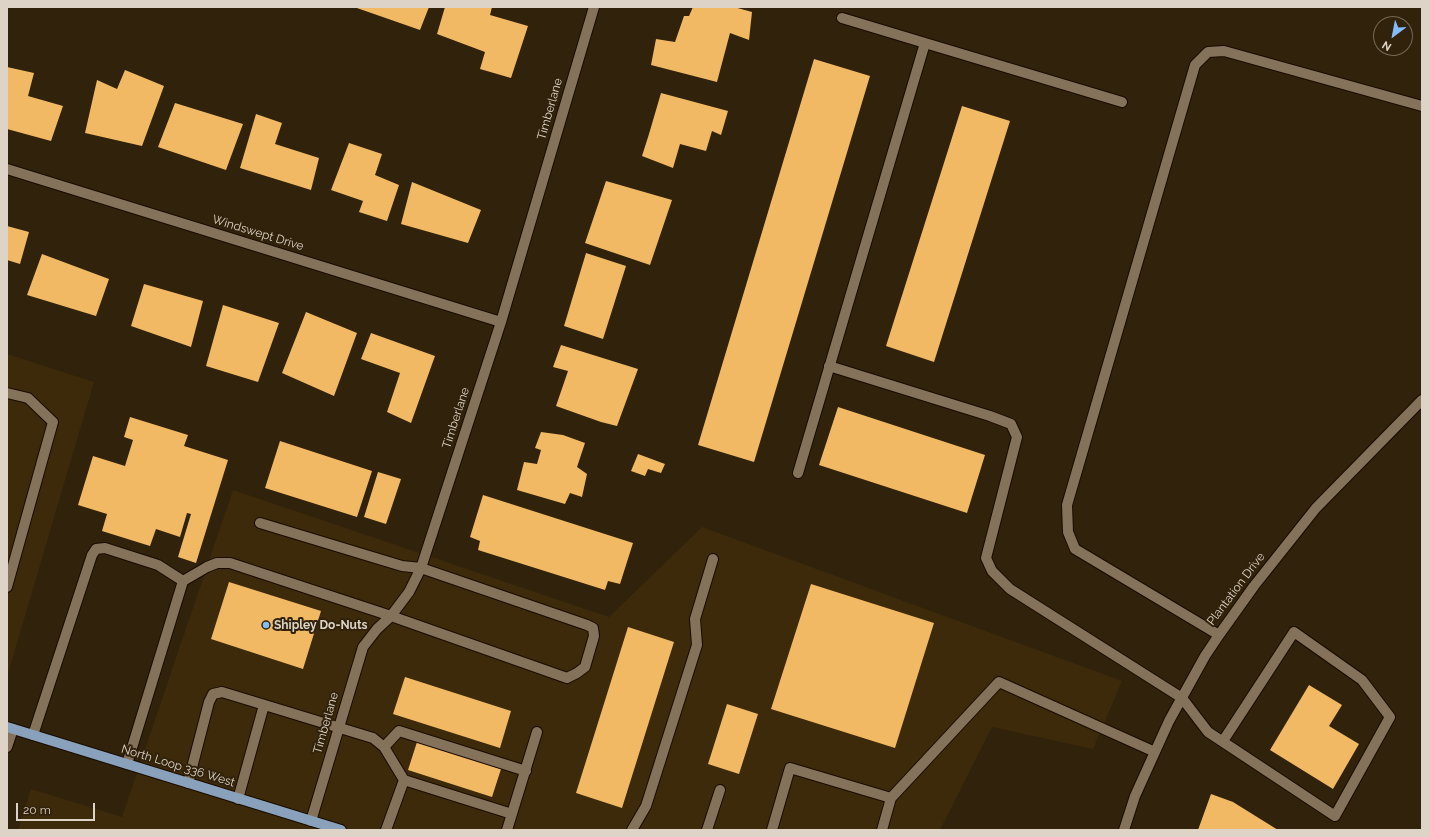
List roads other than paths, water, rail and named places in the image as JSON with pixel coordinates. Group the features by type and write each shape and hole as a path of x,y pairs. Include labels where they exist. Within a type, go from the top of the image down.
{"main road":[{"name":"North Loop 336 West","path":"10,728 341,830"}],"street":[{"name":"Timberlane","path":"311,821 363,647 377,629 391,616 409,592 421,568 501,322 594,7"},
{"path":"842,18 1122,102"},
{"path":"798,473 925,43"},
{"path":"1219,635 1075,549 1068,532 1067,506 1195,64 1208,52 1224,51 1422,106"},
{"name":"Windswept Drive","path":"7,169 501,322"},
{"path":"830,366 990,416 1011,424 1017,438 986,558 992,571 1010,589 1182,698 1208,732 1335,816 1390,717 1362,680 1294,632 1223,741"},
{"path":"7,393 28,398 53,422 7,587"},
{"name":"Plantation Drive","path":"1124,830 1135,796 1169,722 1205,656 1219,635 1254,586 1316,508 1422,400"},
{"path":"127,764 184,581 207,567 217,563 230,563 391,616 567,678 585,667 594,636 593,628 587,624 421,568 402,566 260,523"},
{"path":"33,735 92,555 96,549 104,548 158,565 184,581"},
{"path":"632,830 646,806 697,646 694,620 713,559"},
{"path":"882,830 891,798 999,682 1155,752"},
{"path":"188,783 209,702 214,694 222,692 373,738 384,747 404,780 512,814"},
{"path":"238,798 264,705"},
{"path":"7,747 10,728"},
{"path":"384,747 399,730 526,771"},
{"path":"507,830 537,732"},
{"path":"772,830 790,768 891,798"},
{"path":"386,830 404,780"},
{"path":"707,830 720,790"}],"place":[{"name":"Shipley Do-Nuts","path":"266,625"}]}
